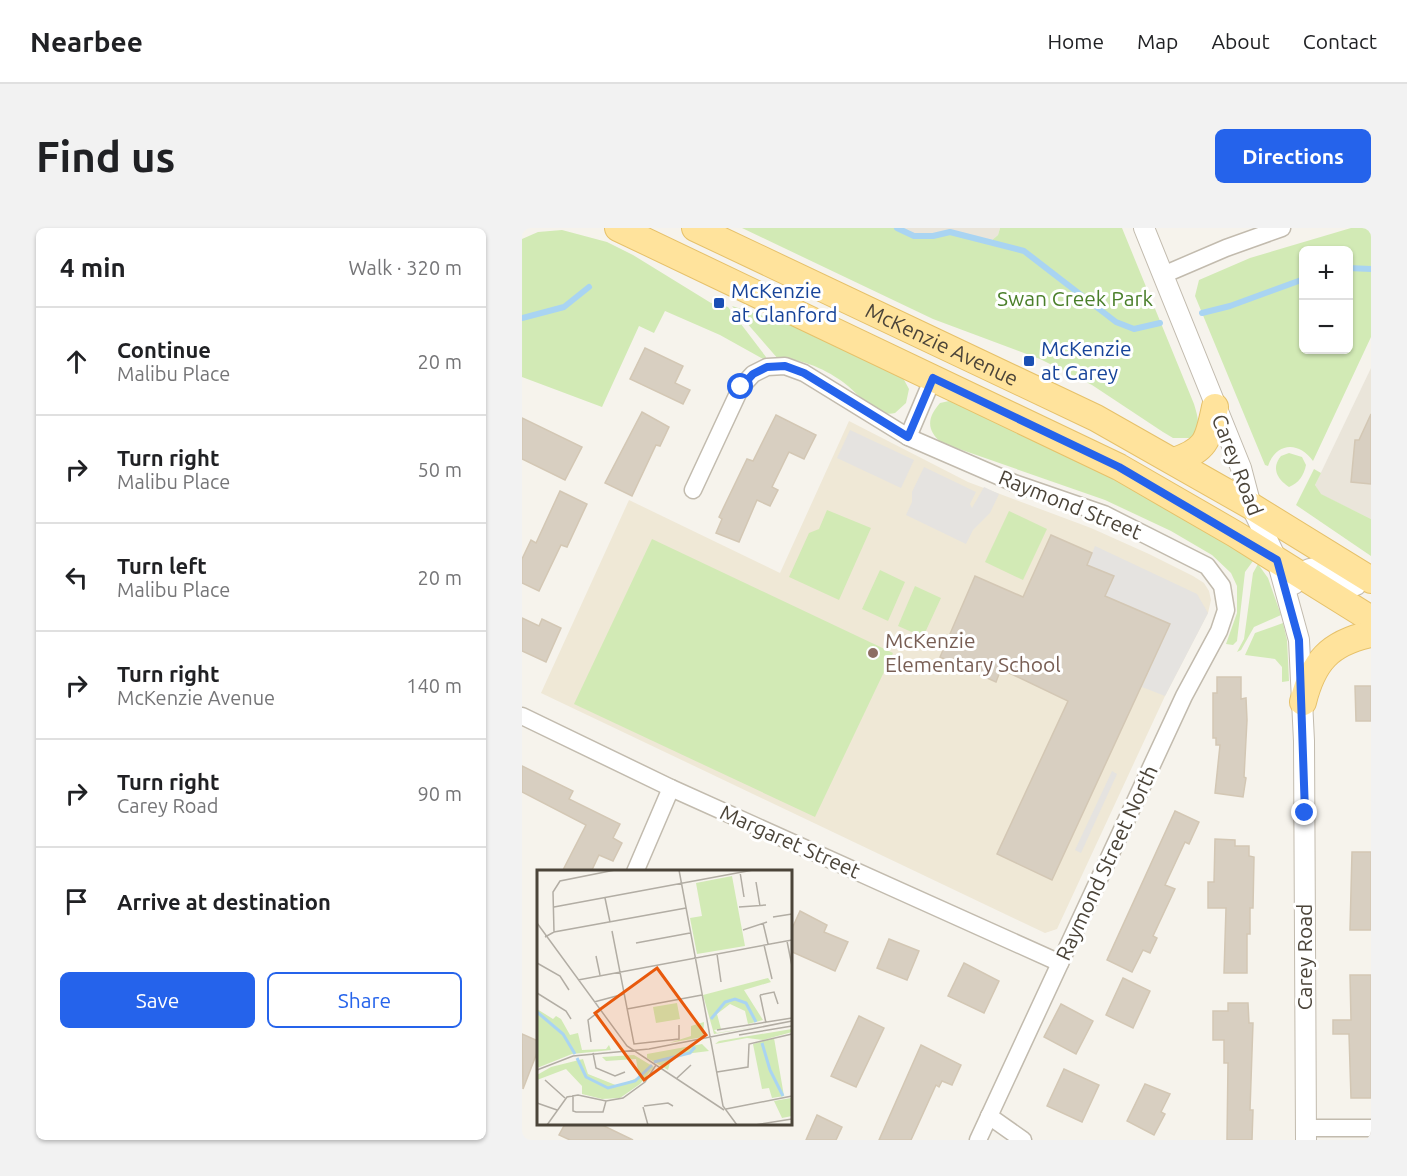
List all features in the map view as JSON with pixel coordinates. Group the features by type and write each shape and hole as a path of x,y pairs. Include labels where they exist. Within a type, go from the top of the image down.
{"main road":[{"name":"McKenzie Avenue","path":"618,228 1119,467 1277,560 1371,619"},
{"name":"McKenzie Avenue","path":"695,228 1096,418 1251,506 1371,580"},
{"path":"1174,461 1196,453 1209,438 1215,407"},
{"path":"1303,702 1309,678 1322,658 1355,637 1371,634"}],"street":[{"name":"Carey Road","path":"1144,228 1241,468 1251,506 1277,560 1299,640 1303,702 1306,1134"},
{"path":"1163,275 1226,248 1282,228"},
{"name":"Raymond Street","path":"693,490 741,387 753,374 767,367 785,366 804,373 908,437 1014,483 1104,514 1194,558 1216,574 1222,586"},
{"path":"908,437 933,378"},
{"path":"1289,600 1291,589 1300,574 1315,568 1325,568 1357,586 1371,590"},
{"name":"Raymond Street North","path":"978,1140 1184,696 1219,631 1226,610 1222,586"},
{"name":"Margaret Street","path":"522,716 670,788 1060,963"},
{"path":"635,870 670,788"},
{"path":"990,1116 1023,1140"},
{"path":"1306,1134 1371,1128"}],"shaded area":[{"path":"899,228 1000,228 998,235 991,241 950,232 933,236 914,236"},
{"path":"1371,368 1371,519 1320,494 1315,485"},
{"name":"McKenzie Elementary School","path":"849,421 968,482 1091,528 1149,554 1193,576 1204,583 1209,591 1211,600 1208,613 1165,696 1057,929 1045,933 541,693 629,500 780,573"},
{"path":"850,430 914,460 901,488 837,458"},
{"path":"924,467 976,492 970,504 972,508 984,487 999,494 990,513 973,530 966,544 906,515 912,502 912,492"},
{"path":"1095,546 1197,594 1208,613 1165,696 1142,687 1169,624 1109,608 1113,599 1105,596 1113,576 1087,565"},
{"path":"1112,771 1117,774 1081,853 1075,850"}],"green space":[{"name":"Swan Creek Park","path":"742,228 899,228 919,235 954,232 991,241 998,235 1000,228 1122,228 1194,404 1198,427 1190,438 1173,438 1092,385 1040,359 933,319"},
{"name":"Swan Creek Park","path":"1351,228 1371,228 1371,337 1313,461 1301,450 1288,447 1276,452 1268,466 1265,465 1195,296 1199,280 1250,258"},
{"path":"562,230 607,242 633,255 711,303 728,307 766,357 765,360 720,335 665,311 654,333 639,326 602,407 522,377 522,239 538,232"},
{"path":"732,306 803,329 895,373 903,378 909,389 906,403 895,413 888,414 876,410 848,386 824,371 806,363 779,360"},
{"path":"949,401 960,403 1110,476 1182,516 1253,561 1245,572 1237,641 1233,645 1226,644 1237,613 1237,586 1231,573 1212,555 1171,531 1105,500 942,443 933,433 930,424 940,403"},
{"path":"1289,453 1302,457 1306,465 1300,478 1289,487 1279,477 1276,465 1281,456"},
{"path":"1314,469 1321,473 1315,485 1321,494 1371,519 1371,556 1296,505"},
{"path":"827,510 871,528 839,600 789,577 809,533 819,529"},
{"path":"1009,511 1047,529 1023,580 985,562"},
{"path":"652,539 893,653 815,817 574,704"},
{"path":"1258,564 1268,578 1281,615 1254,627 1241,650 1237,652 1244,639 1253,573"},
{"path":"880,570 905,582 888,621 862,609"},
{"path":"915,586 941,598 923,637 898,626"},
{"path":"1283,623 1287,640 1289,681 1282,682 1282,667 1275,659 1245,655 1255,633"}],"building":[{"path":"645,348 683,366 675,383 690,390 683,404 630,379"},
{"path":"642,412 669,427 660,446 656,445 632,496 605,483"},
{"path":"1371,414 1371,484 1351,482 1355,440 1359,440"},
{"path":"776,415 816,435 804,459 789,452 772,487 778,490 770,506 757,500 739,542 716,533 722,519 719,517 747,459 753,461"},
{"path":"522,418 582,447 565,480 522,459"},
{"path":"560,491 587,504 567,547 561,545 539,591 522,583 522,559 531,540 536,543"},
{"path":"1051,535 1092,553 1087,565 1114,576 1105,596 1170,624 1052,880 997,854 1068,701 1001,669 996,682 940,657 975,576 1023,597"},
{"path":"522,618 539,626 542,619 561,628 546,662 522,651"},
{"path":"1217,677 1241,677 1241,699 1246,698 1244,777 1246,778 1243,797 1215,793 1220,745 1216,745 1216,738 1213,738 1213,693 1217,693"},
{"path":"1355,686 1371,686 1371,721 1356,721"},
{"path":"522,766 573,791 569,799 620,824 613,838 622,843 613,861 599,855 592,870 563,870 586,825 522,792"},
{"path":"1175,811 1199,822 1189,844 1185,842 1165,885 1175,889 1153,936 1157,938 1150,953 1143,950 1132,972 1107,960"},
{"path":"1215,839 1235,840 1235,846 1249,846 1249,856 1254,857 1253,908 1250,908 1250,934 1247,934 1247,973 1224,973 1226,908 1208,908 1208,882 1214,882"},
{"path":"1352,852 1371,852 1371,930 1350,930"},
{"path":"800,911 827,925 824,932 848,942 835,971 792,952 792,929"},
{"path":"889,939 919,951 907,980 877,968"},
{"path":"964,963 999,981 984,1013 948,996"},
{"path":"1350,975 1371,975 1371,1098 1351,1098 1349,1034 1333,1034 1333,1020 1351,1020"},
{"path":"1123,978 1150,991 1133,1028 1106,1015"},
{"path":"1228,1003 1248,1003 1249,1023 1253,1023 1250,1110 1253,1110 1252,1140 1227,1140 1228,1063 1224,1063 1224,1040 1213,1040 1213,1011 1228,1011"},
{"path":"1061,1004 1093,1021 1076,1054 1044,1037"},
{"path":"859,1016 884,1028 856,1087 831,1076"},
{"path":"522,1034 537,1041 537,1053 523,1089"},
{"path":"921,1045 961,1065 952,1085 942,1081 939,1087 936,1085 911,1140 879,1140"},
{"path":"1064,1069 1099,1085 1082,1122 1047,1106"},
{"path":"1145,1084 1170,1094 1161,1112 1165,1114 1154,1135 1127,1121"},
{"path":"817,1115 842,1127 836,1140 806,1140"},
{"path":"564,1125 602,1125 633,1140 570,1140 559,1135"}],"waterway":[{"path":"897,228 914,236 933,236 950,232 1024,251 1116,322 1134,329 1160,323"},
{"path":"1353,268 1371,269"},
{"path":"1202,313 1230,306 1299,281"},
{"path":"522,318 564,307 589,287"}],"place":[{"name":"McKenzie at Glanford","path":"719,303"},
{"name":"McKenzie at Carey","path":"1029,361"},
{"name":"McKenzie Elementary School","path":"873,653"}],"route":[{"path":"741,387 753,374 767,367 785,366 804,373 867,414 908,437 933,378 1119,467 1277,560 1294,615 1299,640 1303,702 1305,813"}]}
